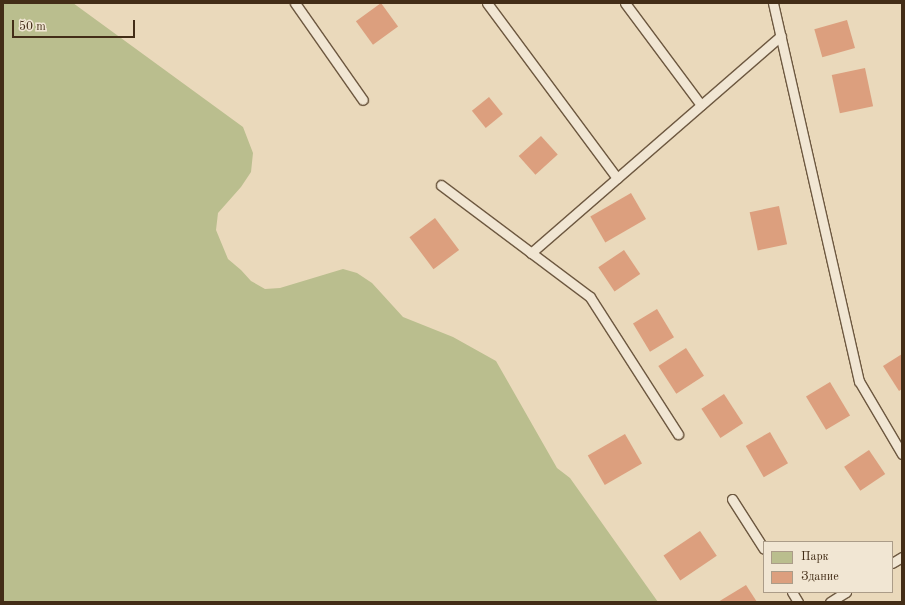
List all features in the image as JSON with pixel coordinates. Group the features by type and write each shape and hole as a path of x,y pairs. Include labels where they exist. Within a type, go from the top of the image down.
{"lane":[{"path":"295,3 363,100"},
{"path":"487,3 617,178"},
{"path":"626,3 701,105"},
{"path":"773,3 859,381 902,454"},
{"path":"531,253 781,36"},
{"path":"441,185 590,297 678,434"},
{"path":"732,499 763,547"},
{"path":"893,562 902,557"},
{"path":"793,593 798,602"},
{"path":"830,602 844,593"}],"green space":[{"path":"3,3 73,3 243,127 253,153 251,172 241,187 218,213 216,230 228,259 251,281 265,289 280,288 343,269 357,273 372,283 403,317 453,337 496,361 557,468 570,478 658,602 3,602"}],"building":[{"path":"381,3 398,26 373,45 356,21"},
{"path":"847,20 855,48 822,57 814,29"},
{"path":"865,68 873,106 840,113 832,75"},
{"path":"489,97 503,114 486,128 472,111"},
{"path":"541,136 558,155 535,175 519,156"},
{"path":"631,193 646,219 605,242 590,216"},
{"path":"779,206 787,244 758,250 750,212"},
{"path":"435,218 459,250 434,269 409,237"},
{"path":"624,250 640,274 615,291 598,267"},
{"path":"657,309 674,337 650,352 633,323"},
{"path":"686,348 704,376 676,394 658,366"},
{"path":"902,354 902,389 899,391 883,366"},
{"path":"830,382 850,415 826,430 806,396"},
{"path":"724,394 743,423 720,438 701,409"},
{"path":"770,432 788,463 764,477 746,446"},
{"path":"625,434 642,463 605,485 588,456"},
{"path":"869,450 885,474 860,491 844,467"},
{"path":"700,531 717,556 680,580 664,556"},
{"path":"746,585 757,602 718,602"}]}
